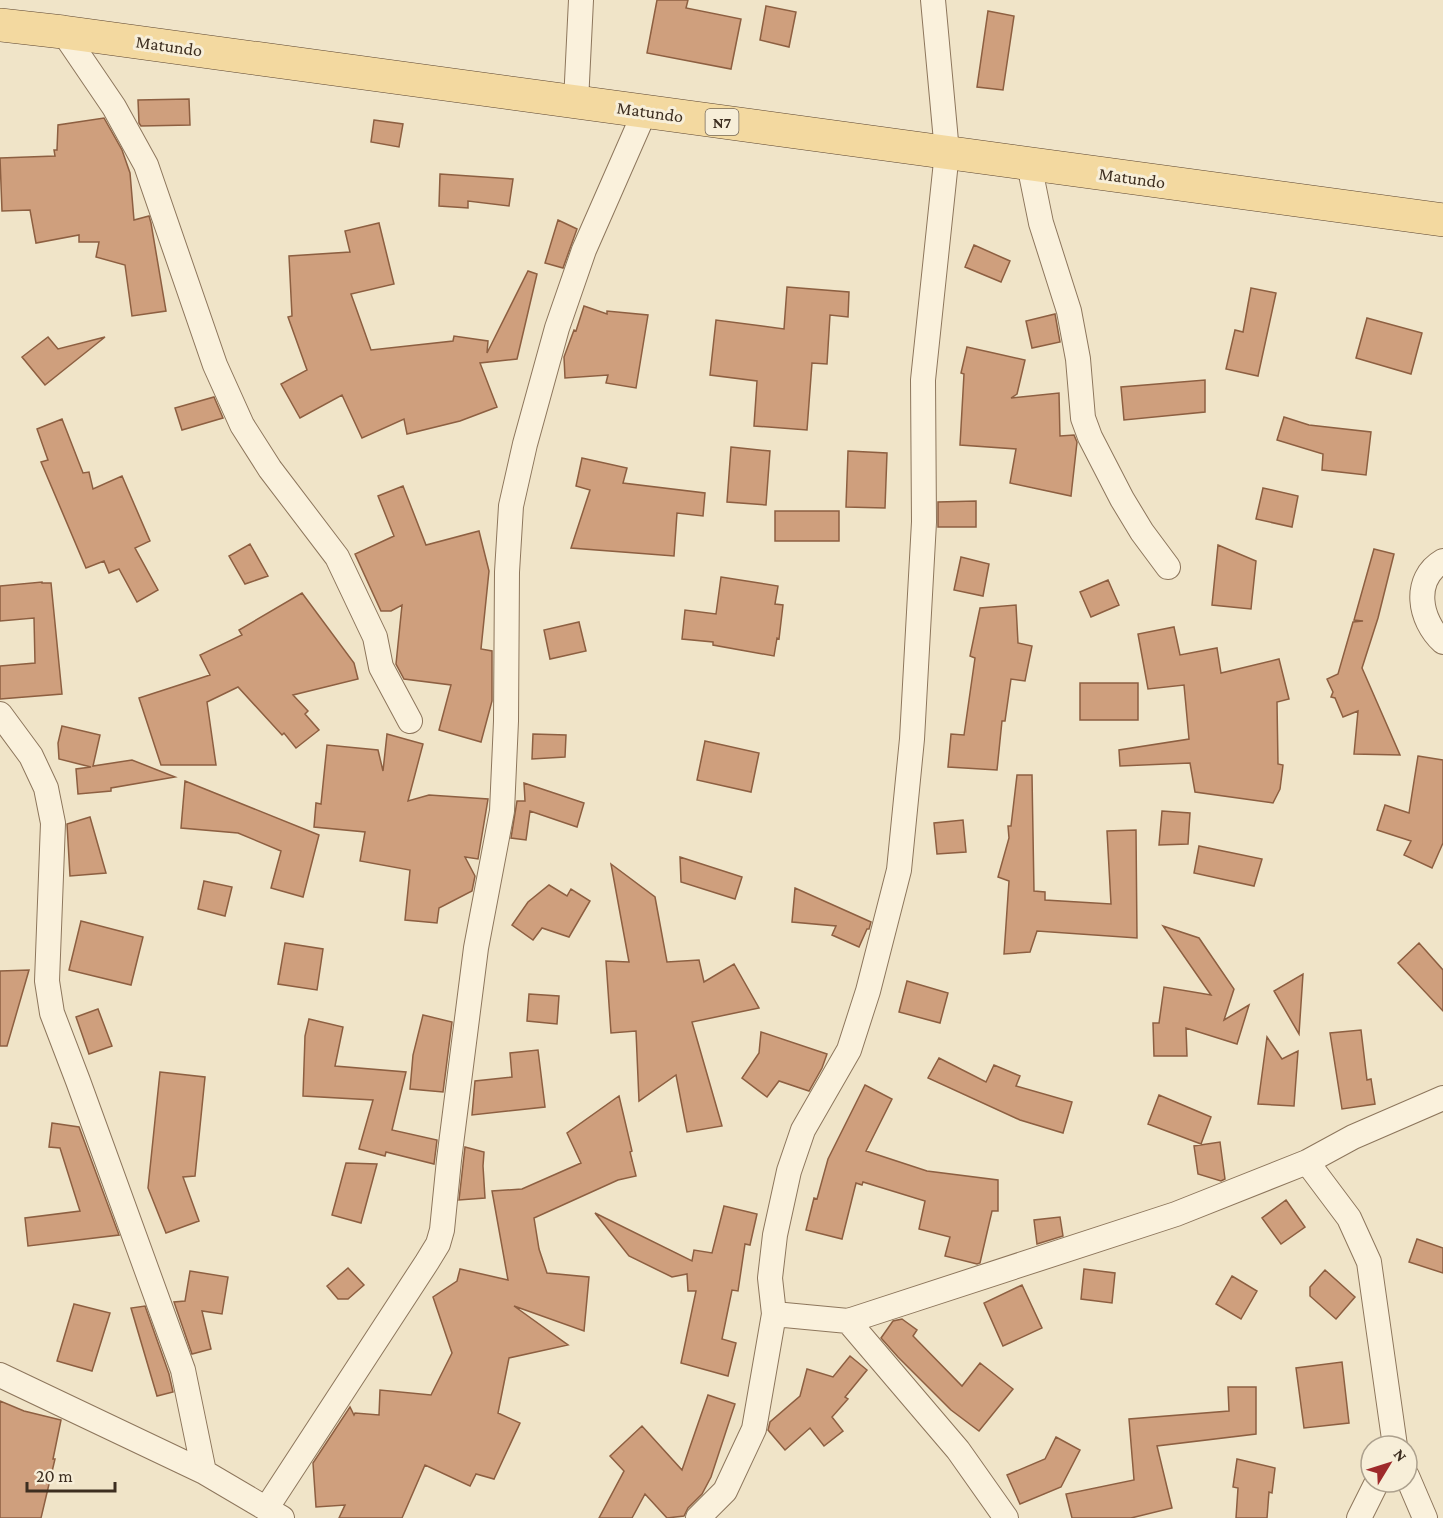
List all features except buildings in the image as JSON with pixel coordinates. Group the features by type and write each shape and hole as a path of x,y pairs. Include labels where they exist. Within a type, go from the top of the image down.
{"main road":[{"name":"Matundo","path":"0,25 1443,220"}],"street":[{"path":"576,102 580,0"},
{"path":"698,1518 724,1491 754,1429 774,1314 770,1278 775,1235 789,1171 803,1130 849,1050 868,992 900,870 912,739 924,522 924,380 947,152 935,1"},
{"path":"63,32 114,107 146,165 215,365 242,425 270,469 337,557 375,637 381,667 410,721"},
{"path":"0,1375 204,1472 274,1513 438,1244 442,1230 476,948 502,811 506,721 507,572 512,506 525,444 557,328 584,250 645,111"},
{"path":"1029,164 1041,223 1069,311 1078,358 1083,418 1090,437 1122,499 1142,532 1168,567"},
{"path":"1443,561 1433,567 1421,595 1426,617 1436,636 1443,642"},
{"path":"0,714 31,756 46,788 53,823 47,981 52,1013 183,1370 204,1472"},
{"path":"774,1314 848,1321 1176,1214 1307,1162 1353,1137 1443,1098"},
{"path":"1307,1162 1349,1218 1369,1262 1393,1434"},
{"path":"848,1321 958,1450 1006,1518"},
{"path":"1359,1518 1371,1494"},
{"path":"1415,1494 1425,1518"}]}
